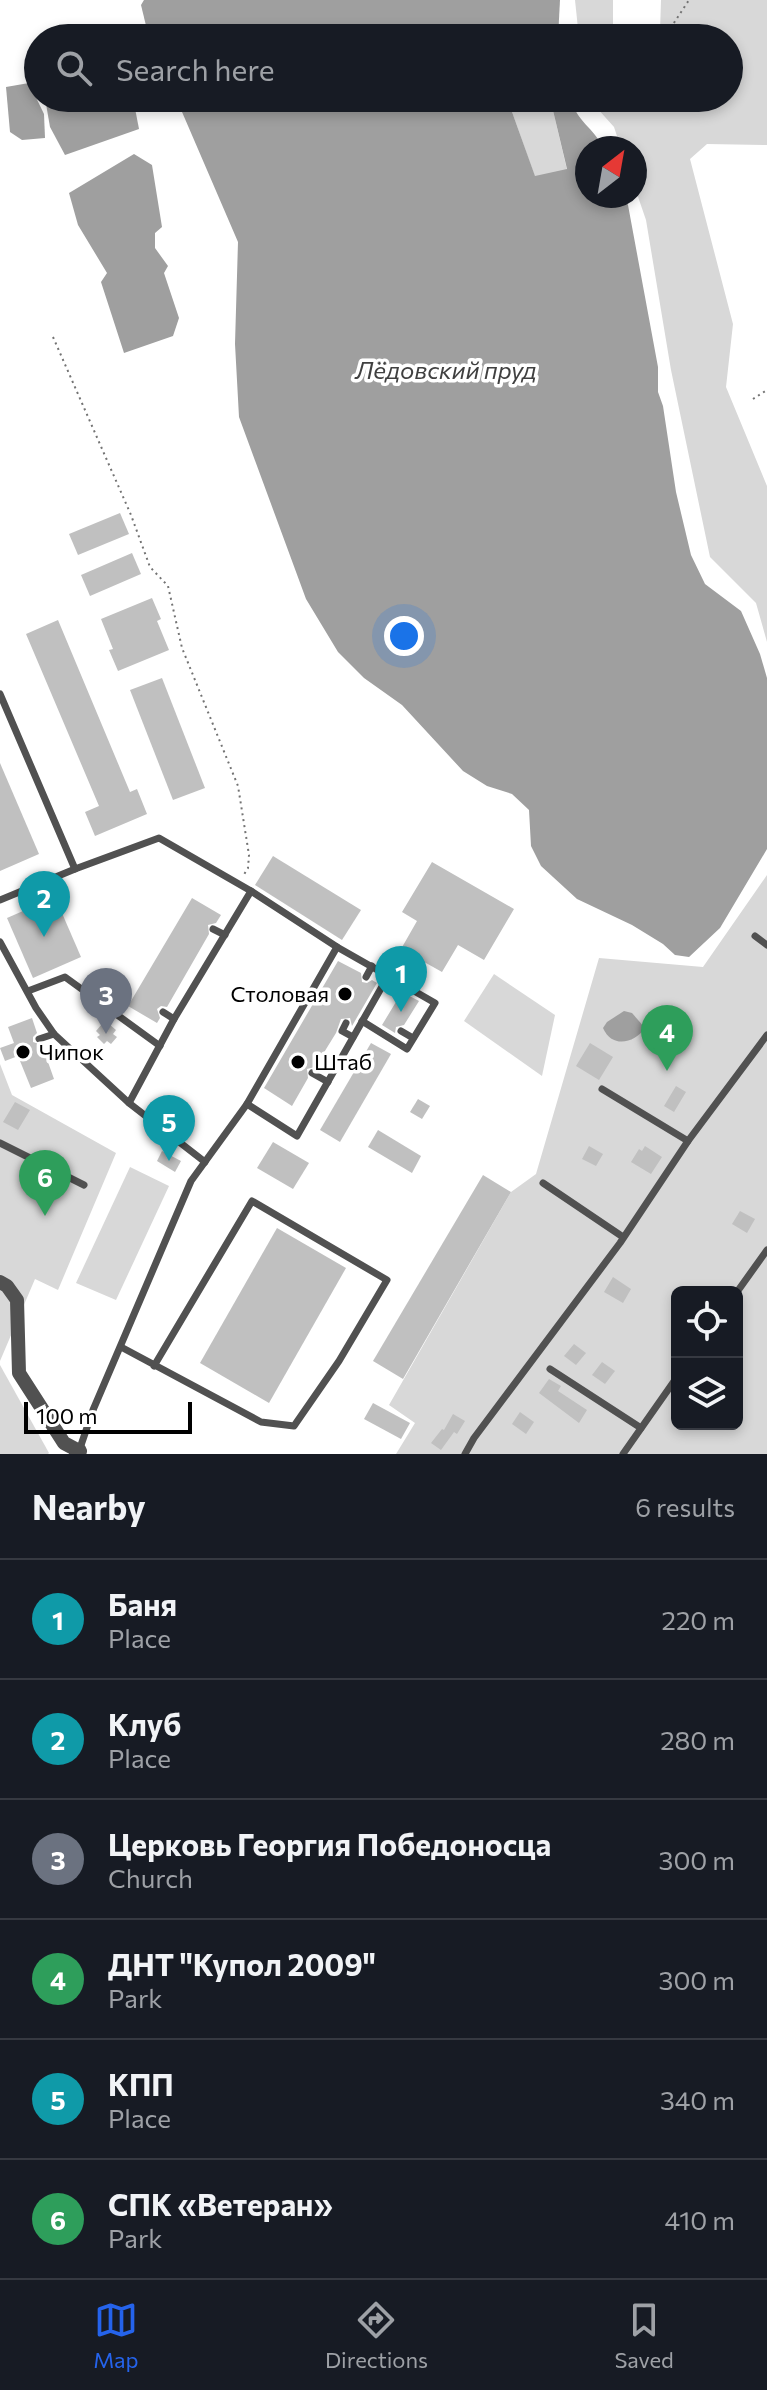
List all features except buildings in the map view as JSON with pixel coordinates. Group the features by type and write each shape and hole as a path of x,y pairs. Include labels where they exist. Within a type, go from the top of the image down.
{"street":[{"path":"0,1282 17,1300 19,1373 64,1443 78,1452"}],"lane":[{"path":"0,694 75,869"},
{"path":"0,720 9,717"},
{"path":"0,900 159,838 435,1003 407,1049 362,1021"},
{"path":"129,1103 174,1019 251,891"},
{"path":"213,929 225,935"},
{"path":"755,936 767,945"},
{"path":"0,942 54,1034 129,1103 205,1162"},
{"path":"78,1452 191,1181 247,1104 329,969 337,947"},
{"path":"366,977 372,966"},
{"path":"54,969 59,979"},
{"path":"247,1104 297,1136 388,976"},
{"path":"28,991 65,977 160,1046"},
{"path":"163,1012 174,1019"},
{"path":"346,1023 342,1031 353,1037"},
{"path":"401,1031 413,1038"},
{"path":"39,1039 54,1034"},
{"path":"465,1454 767,1035"},
{"path":"312,1073 328,1082"},
{"path":"602,1089 688,1141"},
{"path":"0,1143 84,1185"},
{"path":"543,1183 623,1237"},
{"path":"121,1347 154,1366 261,1422 294,1426 339,1361 387,1280 252,1201 154,1366"},
{"path":"741,1286 767,1250"},
{"path":"550,1369 641,1428"},
{"path":"623,1454 671,1386"}],"path":[{"path":"673,24 689,0"},
{"path":"53,337 131,515 150,567 168,586 182,648 238,786 249,855 248,868 237,883"},
{"path":"753,399 767,390"}],"shaded area":[{"path":"575,0 613,0 613,24 578,24"},
{"path":"661,0 767,0 767,145 707,144 690,159 733,324 726,387 767,486 767,642 756,603 710,557 671,370 642,208 647,208 647,136 617,136 614,127 601,112 743,112 743,24 660,24"},
{"path":"512,112 553,112 567,170 535,177"},
{"path":"767,875 767,1454 396,1454 415,1423 389,1405 511,1192 536,1174 599,958 703,967"},
{"path":"494,974 555,1015 542,1076 464,1021"},
{"path":"0,1064 12,1095 116,1153 58,1290 35,1279 0,1361"},
{"path":"130,1167 169,1186 116,1300 76,1283"},
{"path":"0,1365 49,1453 48,1454 0,1454"}],"water":[{"path":"144,0 560,0 559,24 146,24 141,5"},
{"path":"24,84 24,112 43,112 45,138 22,140 10,132 6,87"},
{"path":"47,112 136,112 139,129 65,155 50,127"},
{"name":"Лёдовский пруд","path":"182,112 512,112 535,176 567,169 553,112 576,112 595,136 575,136 575,208 629,208 658,367 658,392 691,555 705,584 741,611 767,678 767,849 720,928 689,957 675,955 632,925 577,899 541,866 531,846 529,810 512,794 487,786 463,771 402,705 364,678 338,652 306,599 239,417 235,344 238,242"},
{"path":"134,154 152,165 162,227 155,233 155,248 168,266 164,273 179,318 173,336 124,353 101,282 107,273 78,225 69,193"},
{"path":"624,1011 632,1013 645,1028 624,1042 612,1039 603,1028"}],"place":[{"name":"Клуб","path":"44,937"},
{"name":"Столовая","path":"345,994"},
{"name":"Баня","path":"401,1012"},
{"name":"Церковь Георгия Победоносца","path":"106,1034"},
{"name":"Чипок","path":"23,1052"},
{"name":"Штаб","path":"298,1062"},
{"name":"ДНТ \"Купол 2009\"","path":"667,1071"},
{"name":"КПП","path":"169,1161"},
{"name":"СПК «Ветеран»","path":"45,1216"}]}
